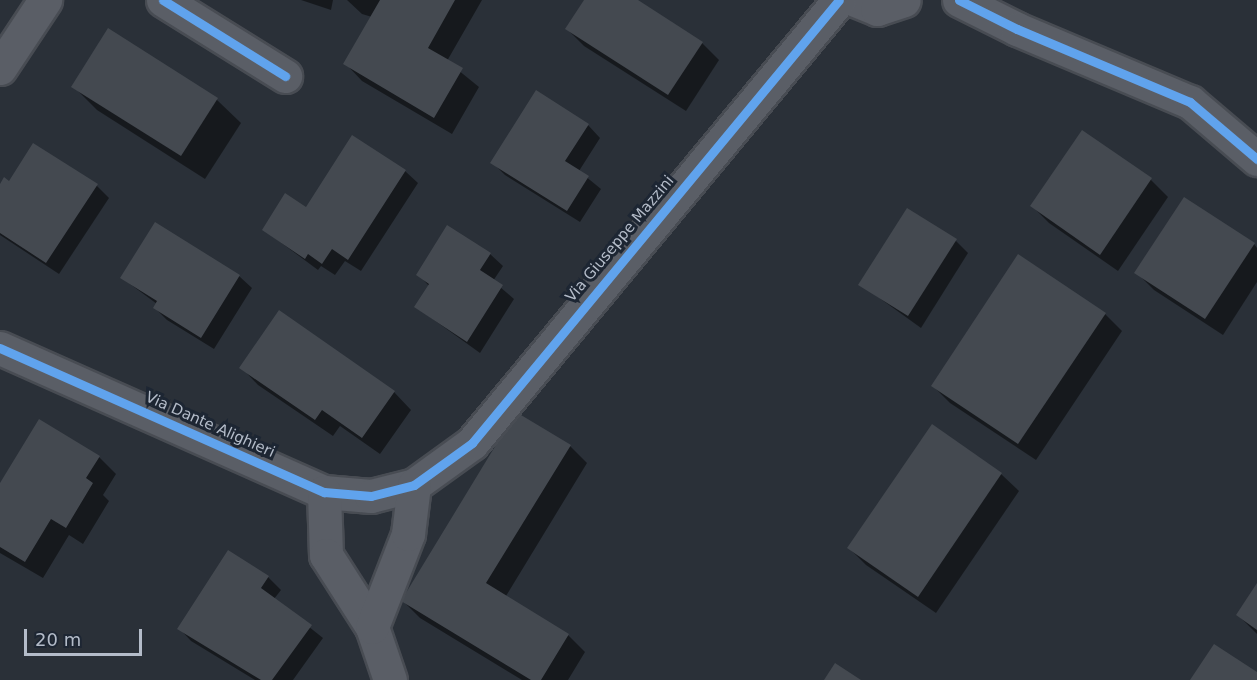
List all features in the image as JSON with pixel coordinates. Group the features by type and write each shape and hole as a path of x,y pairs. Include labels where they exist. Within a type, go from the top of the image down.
{"street":[{"path":"0,68 45,0"},
{"path":"164,0 285,76"},
{"name":"Via Giuseppe Mazzini","path":"414,485 472,443 839,0"},
{"path":"855,0 877,9 904,0"},
{"path":"959,0 1017,29 1190,102 1257,159"},
{"name":"Via Dante Alighieri","path":"0,348 324,492 371,496 414,485"},
{"path":"372,627 408,534 414,485"},
{"path":"324,492 326,555 372,627 390,680"}],"building":[{"path":"380,0 455,0 428,48 463,68 434,118 343,64"},
{"path":"584,0 638,0 703,42 668,95 565,29"},
{"path":"108,28 218,98 181,156 71,87"},
{"path":"536,90 589,124 565,161 589,176 567,211 490,163"},
{"path":"1082,130 1152,178 1100,255 1030,206"},
{"path":"352,135 406,170 348,260 332,249 322,264 308,254 305,259 262,230 285,193 306,207"},
{"path":"33,143 98,184 46,263 0,233 0,184 4,177 9,181"},
{"path":"1184,197 1255,243 1205,319 1134,273"},
{"path":"907,208 957,239 908,316 858,285"},
{"path":"155,222 240,275 201,338 153,308 157,301 120,278"},
{"path":"447,225 491,253 480,270 503,285 467,342 414,307 429,284 416,275"},
{"path":"1018,254 1106,313 1018,444 931,386"},
{"path":"279,310 395,391 362,438 322,410 315,420 239,368"},
{"path":"516,412 571,445 486,583 569,634 541,680 531,680 401,601"},
{"path":"39,419 100,456 86,478 93,483 66,528 51,519 25,562 0,547 0,483"},
{"path":"932,424 1002,473 918,597 847,548"},
{"path":"228,550 269,576 261,588 312,625 272,680 261,680 177,629"},
{"path":"1257,583 1257,630 1236,615"},
{"path":"1214,644 1257,672 1257,680 1190,680"},
{"path":"835,663 861,680 824,680"}],"cycle path":[{"path":"163,0 285,76"},
{"path":"0,348 324,492 371,496 414,485 472,443 839,0"},
{"path":"959,0 1017,29 1190,102 1257,159"}]}
